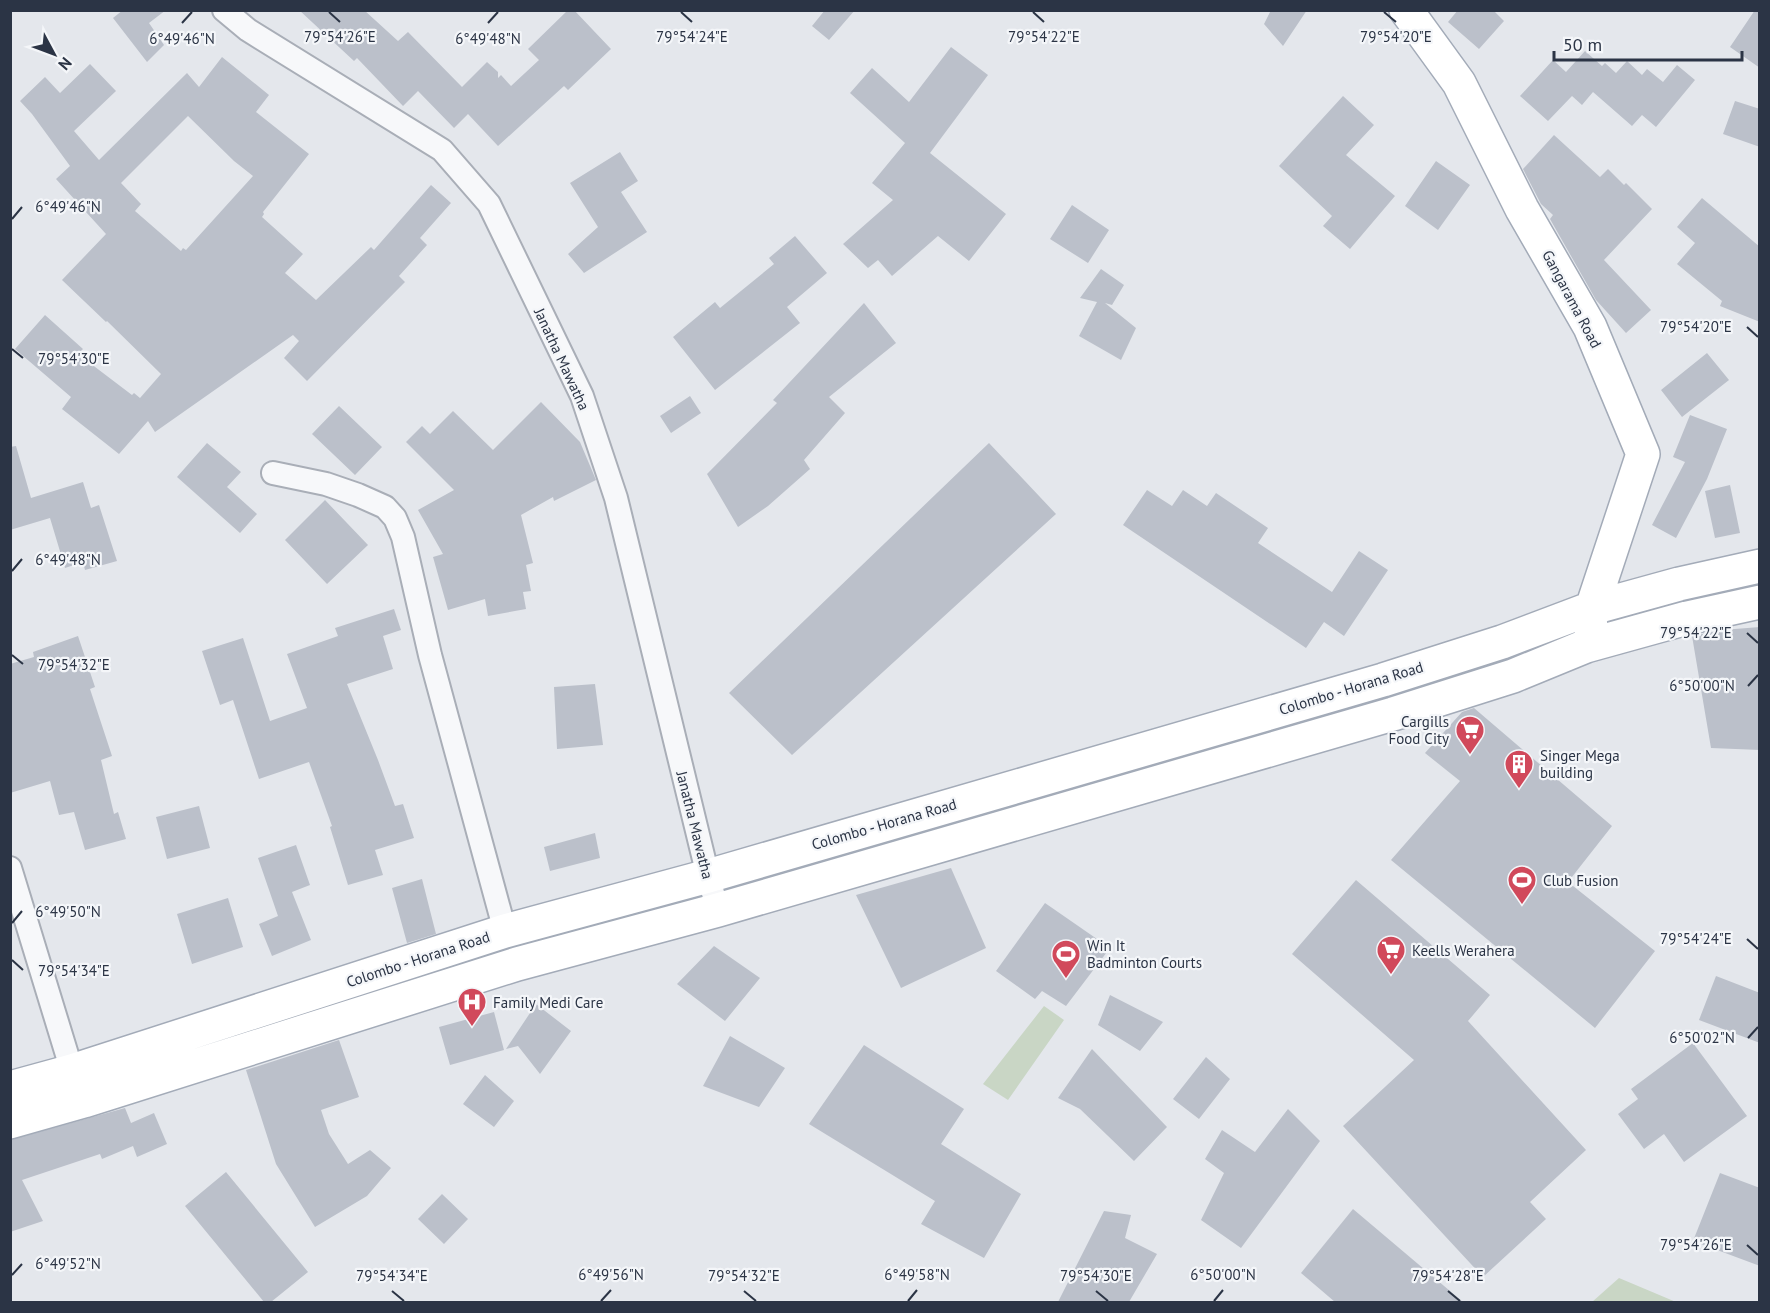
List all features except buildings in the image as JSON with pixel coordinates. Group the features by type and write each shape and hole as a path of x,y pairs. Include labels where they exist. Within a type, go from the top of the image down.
{"main road":[{"name":"Gangarama Road","path":"1406,10 1459,83 1522,209 1590,327 1643,454 1592,608 1586,646"},
{"name":"Colombo - Horana Road","path":"10,1088 72,1071 505,931 708,876 1383,680 1502,642 1592,608 1679,584 1760,566"},
{"path":"10,1122 84,1101 517,964 718,910 1513,676 1586,646 1687,618 1760,602"},
{"path":"1243,720 1253,754"}],"street":[{"name":"Janatha Mawatha","path":"224,10 248,30 442,150 489,204 582,396 616,498 718,910"},
{"path":"273,473 326,484 358,495 385,507 395,518 404,537 430,655 505,931"},
{"path":"10,868 72,1071"}],"green space":[{"path":"1044,1006 1064,1020 1008,1100 983,1084"},
{"path":"1619,1278 1676,1302 1592,1302"}],"place":[{"name":"Cargills Food City","path":"1470,756"},
{"name":"Singer Mega building","path":"1519,790"},
{"name":"Club Fusion","path":"1522,906"},
{"name":"Keells Werahera","path":"1391,976"},
{"name":"Win It Badminton Courts","path":"1066,980"},
{"name":"Family Medi Care","path":"472,1028"}]}
